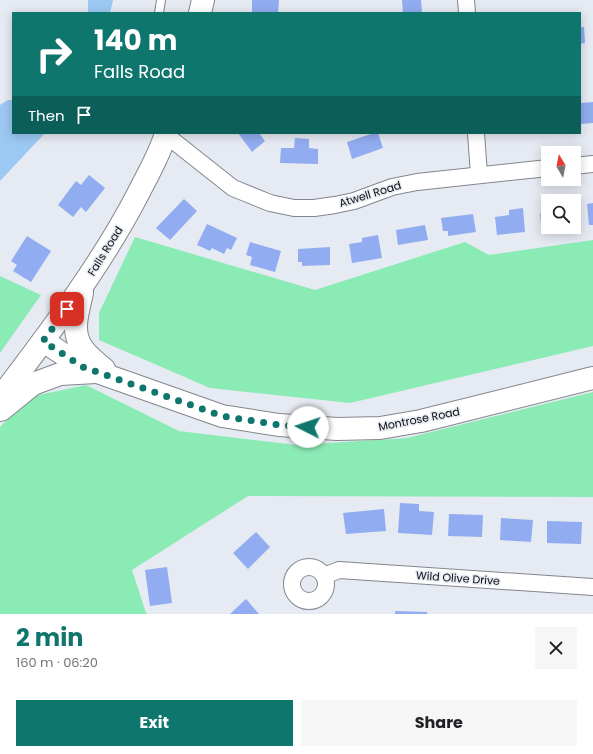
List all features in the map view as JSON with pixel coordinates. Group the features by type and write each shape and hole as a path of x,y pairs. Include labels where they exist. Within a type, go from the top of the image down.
{"main road":[{"path":"200,12 203,0"},
{"name":"Falls Road","path":"0,398 83,287 128,213 151,168 166,134"},
{"path":"83,287 76,323 78,342 105,375"},
{"name":"Montrose Road","path":"43,341 83,367 222,416 279,425 337,429 380,428 421,421 593,378"},
{"path":"0,410 32,384 60,374 105,375"}],"street":[{"path":"466,0 467,12"},
{"name":"Atwell Road","path":"166,134 233,188 270,203 294,208 314,208 354,201 392,187 417,182 541,169"},
{"path":"476,134 479,175"},
{"path":"581,165 593,164"},
{"name":"Wild Olive Drive","path":"324,576 339,570 593,587"}],"lane":[{"path":"159,12 161,0"}],"green space":[{"path":"135,237 315,290 465,242 489,255 593,240 593,346 350,403 210,388 99,340 99,313"},
{"path":"0,276 41,295 0,353"},
{"path":"86,385 179,431 297,445 407,438 593,392 593,497 248,496 132,570 146,613 148,614 0,614 0,427 29,397"}],"water":[{"path":"88,0 113,0 110,12 88,12"},
{"path":"8,100 12,100 12,134 44,134 0,181 0,105"}],"building":[{"path":"252,0 279,0 278,12 252,12"},
{"path":"402,0 421,0 422,12 403,12"},
{"path":"581,27 584,27 585,43 581,44"},
{"path":"593,102 593,123 581,124 581,103"},
{"path":"239,134 260,134 265,141 252,152"},
{"path":"371,134 378,134 383,148 352,159 347,142"},
{"path":"295,138 309,139 309,148 318,149 318,164 280,163 281,148 294,148"},
{"path":"89,175 105,188 86,212 81,207 73,217 58,205 76,181 81,185"},
{"path":"184,199 197,211 170,240 156,228"},
{"path":"593,203 593,225 589,225 587,204"},
{"path":"523,208 525,232 497,235 495,217 509,215 509,210"},
{"path":"473,214 476,232 448,236 448,231 443,231 441,218"},
{"path":"207,224 237,238 231,250 227,248 224,254 212,248 210,251 197,245"},
{"path":"425,225 428,240 398,245 396,230"},
{"path":"378,235 382,258 352,263 349,244 362,242 362,238"},
{"path":"27,236 51,251 31,282 13,271 17,265 11,261"},
{"path":"250,242 281,251 275,272 250,265 252,257 246,255"},
{"path":"330,247 330,265 302,266 302,262 298,262 298,249"},
{"path":"400,503 419,504 419,511 434,512 432,535 398,533"},
{"path":"384,509 386,531 346,534 343,513"},
{"path":"449,514 483,515 482,537 448,536"},
{"path":"501,518 533,520 531,542 500,540"},
{"path":"547,521 582,522 581,544 547,543"},
{"path":"256,532 270,547 248,569 233,553"},
{"path":"167,567 172,603 150,606 145,570"},
{"path":"246,599 259,614 230,614"},
{"path":"395,611 427,612 427,614 395,614"}],"route":[{"path":"67,309 43,341 83,367 222,416 279,425 308,427"}]}
